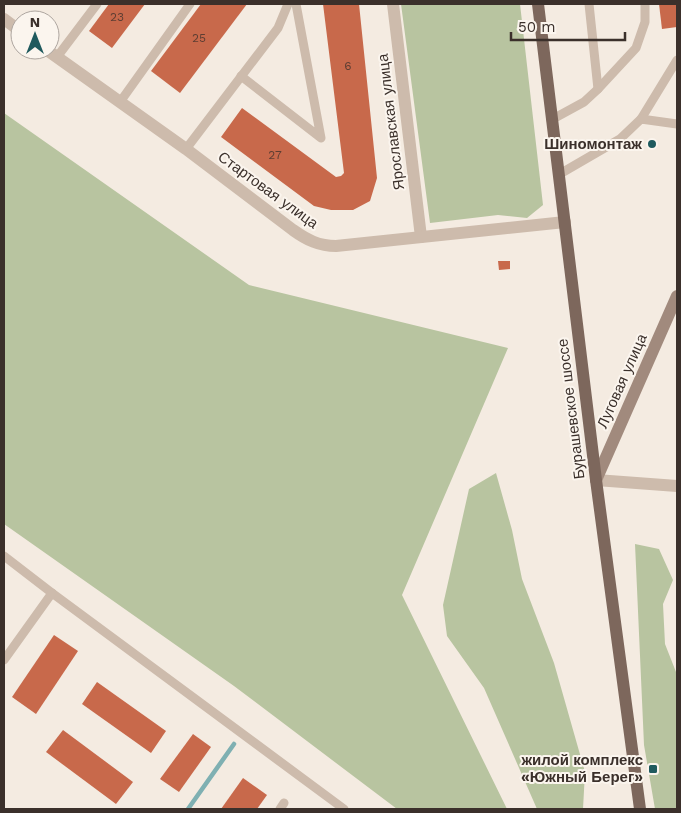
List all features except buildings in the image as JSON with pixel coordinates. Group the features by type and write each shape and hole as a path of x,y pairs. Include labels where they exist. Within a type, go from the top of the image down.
{"main road":[{"name":"Бурашевское шоссе","path":"538,4 596,480 640,809"}],"street":[{"name":"Ярославская улица","path":"393,4 421,237"},
{"name":"Стартовая улица","path":"60,60 186,149 293,230 314,243 336,246 565,222"},
{"name":"Луговая улица","path":"596,480 677,296"},
{"path":"596,480 677,486"}],"lane":[{"path":"60,45 97,4"},
{"path":"120,102 190,4"},
{"path":"186,149 278,28 288,4"},
{"path":"241,76 321,138 296,4"},
{"path":"589,4 598,89"},
{"path":"551,120 584,102 636,48 645,22 645,4"},
{"path":"558,175 620,139 641,119 677,60"},
{"path":"641,119 677,124"},
{"path":"4,556 344,809"},
{"path":"4,660 52,593"}],"green space":[{"path":"401,4 520,4 543,205 527,218 498,215 430,223"},
{"path":"4,113 249,285 508,348 402,595 507,809 397,809 234,686 4,524"},
{"path":"496,473 512,530 522,579 554,663 585,772 583,809 537,809 484,688 447,636 443,605 469,489"},
{"path":"635,544 659,549 673,580 663,604 665,644 677,674 677,809 655,809 644,745"}],"waterway":[{"path":"188,809 234,744"}],"place":[{"name":"Шиномонтаж","path":"652,144"},
{"name":"жилой комплекс «Южный Берег»","path":"653,769"}]}
